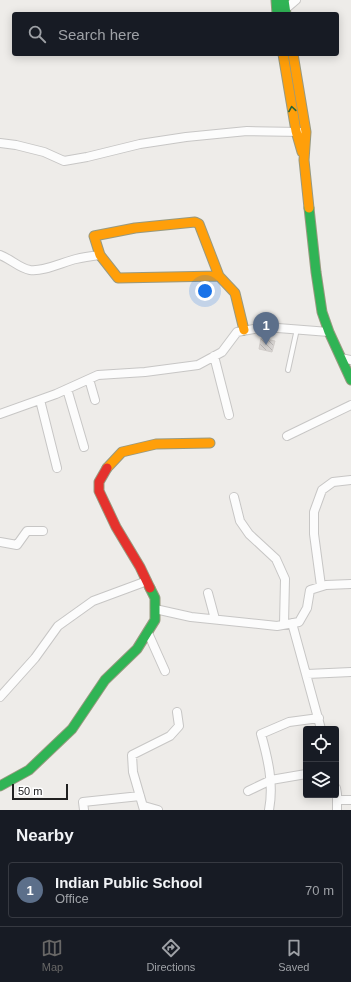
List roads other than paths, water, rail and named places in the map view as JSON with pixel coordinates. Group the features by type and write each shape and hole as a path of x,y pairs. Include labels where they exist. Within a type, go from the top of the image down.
{"street":[{"path":"276,0 282,10 296,0"},
{"path":"283,56 296,131 304,160 316,272 322,312 329,332 351,380"},
{"path":"293,56 306,132 304,160"},
{"path":"0,143 37,150 64,161 88,158 140,144 179,138 247,130 306,132"},
{"path":"219,276 118,278 100,255 94,236 135,228 195,222 199,224 219,276 235,293 244,330"},
{"path":"0,255 7,257 16,264 30,270 40,270 76,259 100,255"},
{"path":"0,414 40,400 98,375 145,372 198,366 222,352 237,332 244,330 265,327 329,332"},
{"path":"214,356 229,415"},
{"path":"341,358 351,360"},
{"path":"90,379 95,400"},
{"path":"67,389 84,447"},
{"path":"40,400 57,468"},
{"path":"287,436 351,405"},
{"path":"0,786 29,770 72,729 105,680 137,649 155,620 155,598 140,567 116,527 99,491 99,482 106,469 122,452 156,444 210,443"},
{"path":"321,586 314,534 314,512 322,490 333,482 351,480"},
{"path":"234,498 240,521 249,534 276,559 285,579 288,624 307,674 320,726"},
{"path":"0,542 16,545 27,531 43,531"},
{"path":"0,697 35,658 58,626 93,601 147,581"},
{"path":"155,609 191,617 277,626 299,622 307,608 310,590 326,585 351,584"},
{"path":"208,593 215,620"},
{"path":"148,633 165,671"},
{"path":"307,674 351,672"},
{"path":"158,810 144,808 133,772 132,755 170,736 180,726 178,712"},
{"path":"269,810 272,798 271,780 269,763 262,734 289,722 319,718"},
{"path":"248,791 271,780 303,775"},
{"path":"84,810 83,802 140,796"},
{"path":"338,810 337,800 351,800"}],"lane":[{"path":"288,370 297,329"}],"place":[{"name":"Indian Public School","path":"266,345"}]}
